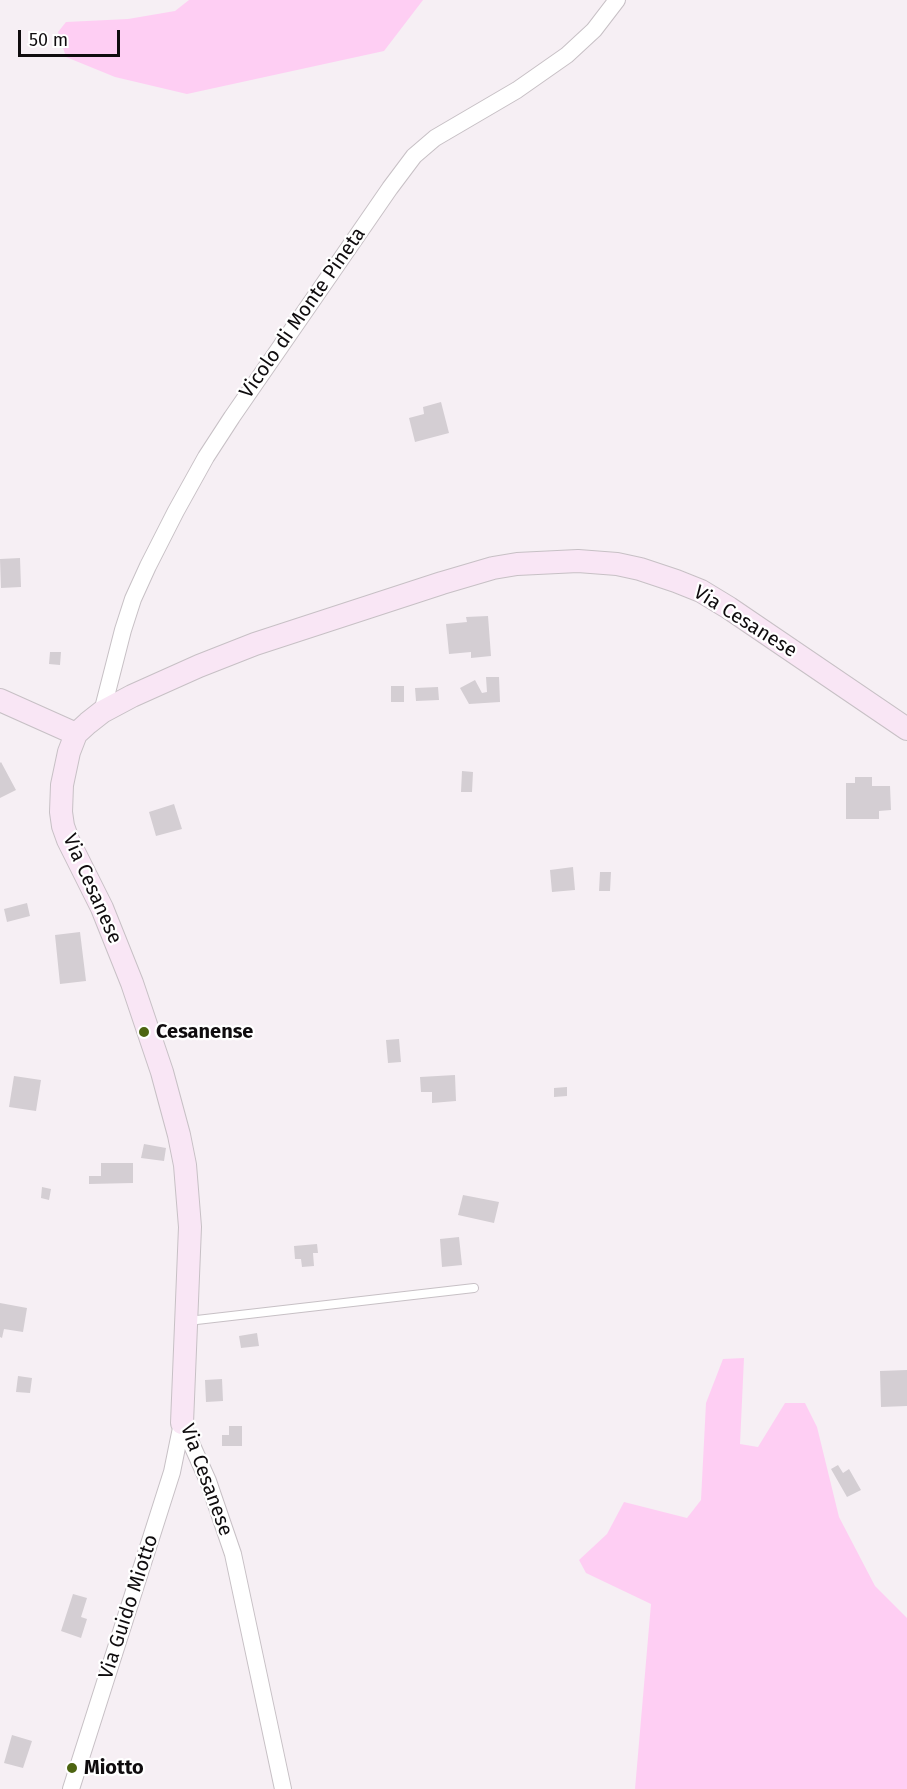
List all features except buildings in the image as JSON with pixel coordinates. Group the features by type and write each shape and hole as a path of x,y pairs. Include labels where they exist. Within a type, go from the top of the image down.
{"street":[{"name":"Vicolo di Monte Pineta","path":"102,712 133,599 176,511 206,457 232,417 390,188 414,156 435,138 518,90 567,55 594,30 617,0"},
{"name":"Via Cesanese","path":"283,1789 233,1554 206,1474 182,1423 190,1227 185,1165 179,1135 162,1072 132,983 106,917 63,826 62,785 69,752 76,734 102,712 164,681 255,644 493,568 517,564 578,561 640,569 701,591 907,729"},
{"path":"0,700 76,734"},
{"name":"Via Guido Miotto","path":"71,1789 172,1472 182,1423"}],"lane":[{"path":"186,1322 474,1288"}],"shaded area":[{"path":"189,0 423,0 384,51 187,94 115,77 66,57 58,32 66,22 128,19 175,11"},
{"path":"744,1358 740,1444 758,1447 785,1403 805,1403 817,1427 839,1517 875,1586 907,1618 907,1789 635,1789 651,1604 586,1573 579,1560 607,1534 624,1502 687,1518 701,1500 706,1403 723,1359"}],"place":[{"name":"Cesanense","path":"144,1032"},
{"name":"Miotto","path":"72,1768"}]}
